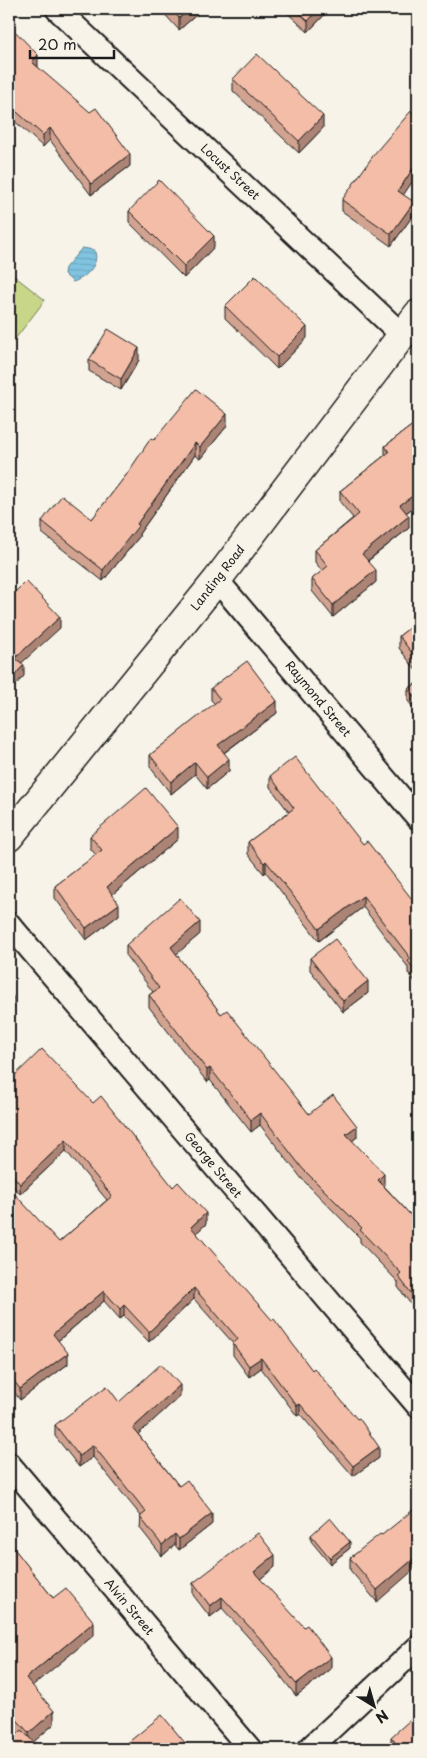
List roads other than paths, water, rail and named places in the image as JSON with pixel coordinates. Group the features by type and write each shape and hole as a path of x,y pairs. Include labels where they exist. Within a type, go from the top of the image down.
{"street":[{"name":"Locust Street","path":"57,9 402,335"},
{"name":"Landing Road","path":"9,837 217,580 418,314"},
{"name":"Raymond Street","path":"217,580 418,818"},
{"name":"George Street","path":"9,924 418,1406"},
{"name":"Alvin Street","path":"9,1464 250,1749"},
{"path":"309,1749 418,1647"}],"water":[{"path":"82,248 94,250 96,255 94,265 87,274 73,282 64,274 65,268"}]}
